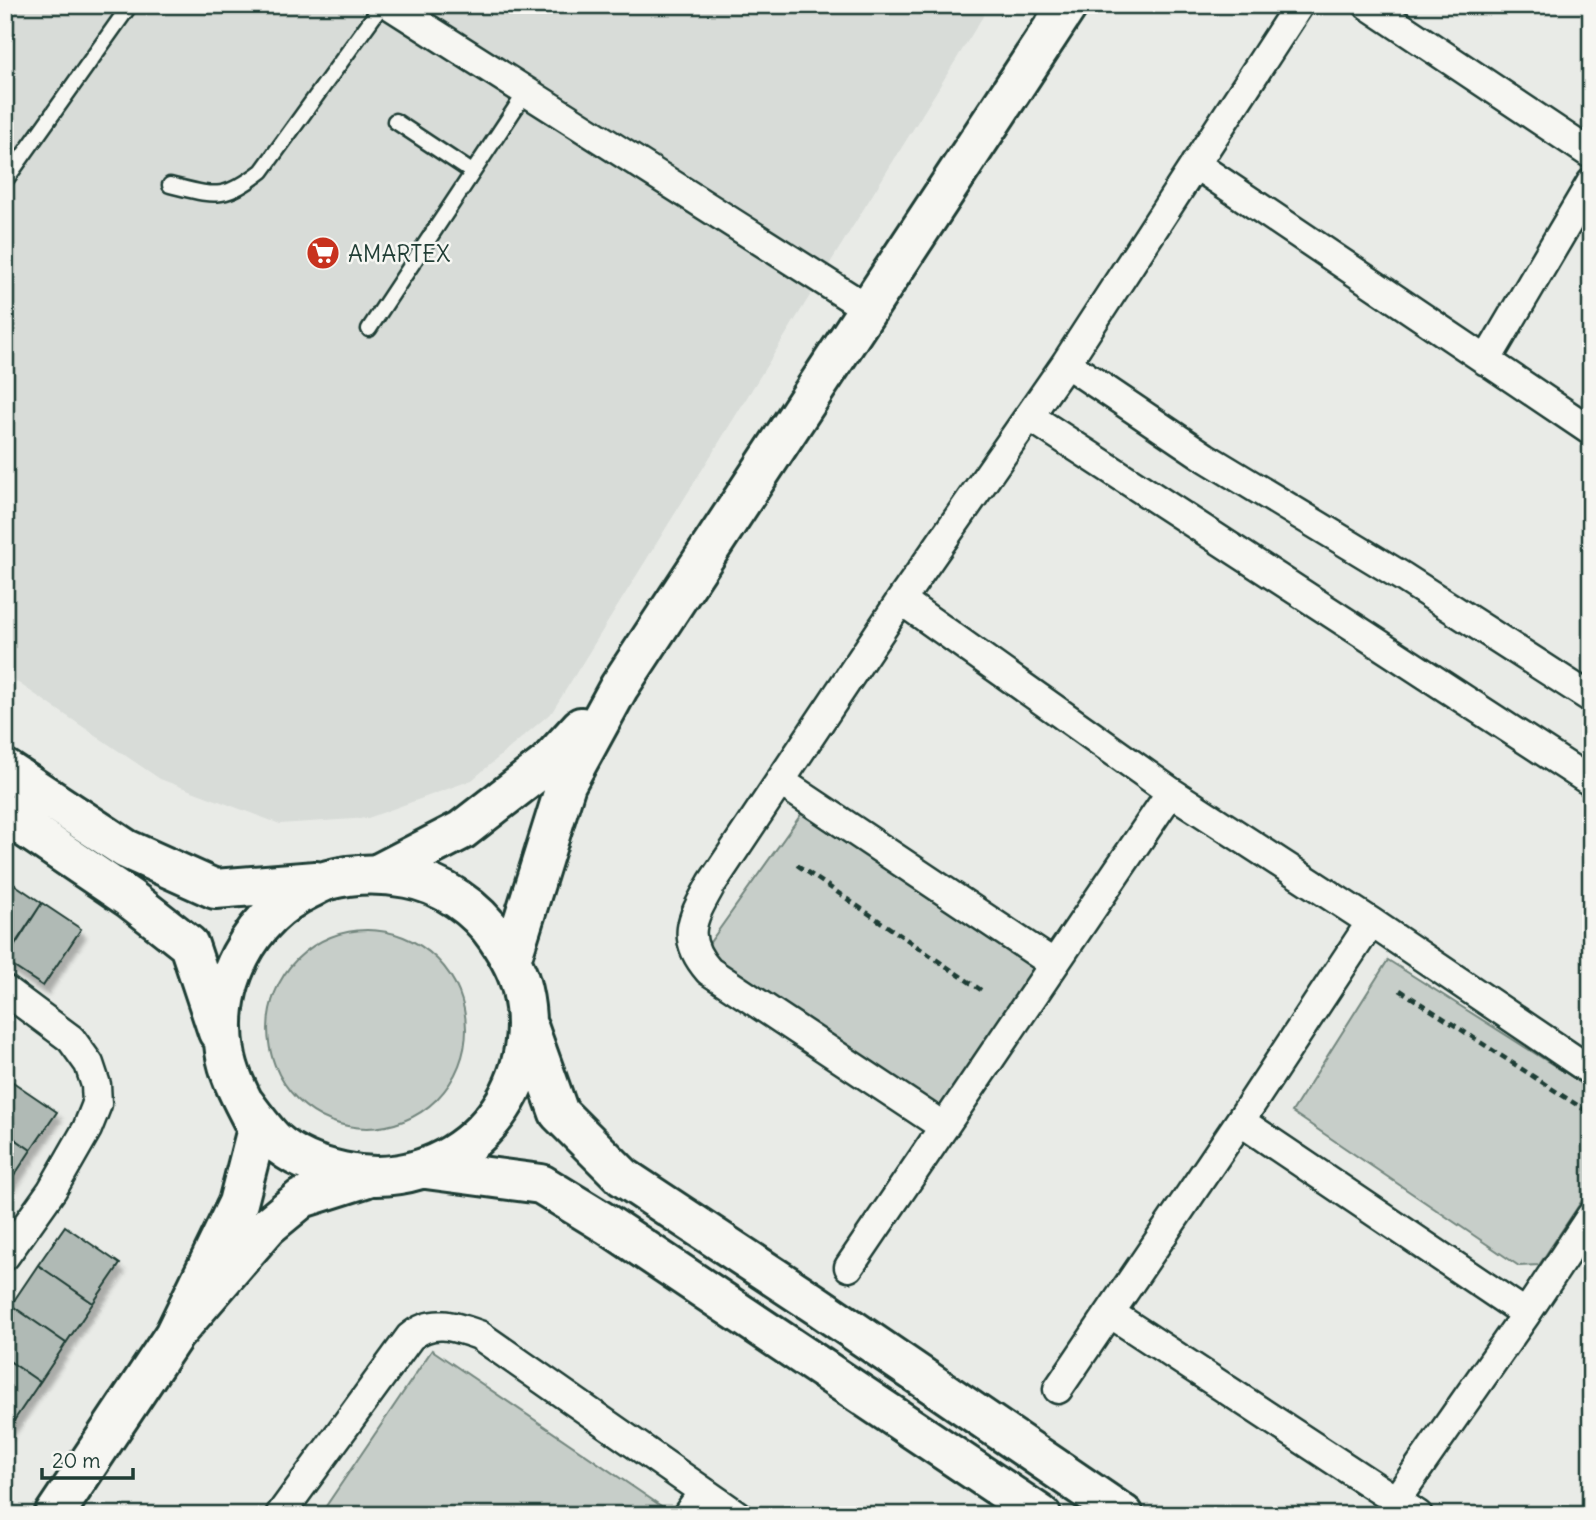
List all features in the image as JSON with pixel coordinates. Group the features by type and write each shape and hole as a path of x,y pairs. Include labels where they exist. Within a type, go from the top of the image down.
{"main road":[{"path":"511,960 566,784 619,687 1068,5"},
{"path":"379,873 462,830 548,764 619,687"},
{"path":"5,769 126,849 215,890 379,873 420,880 457,898 489,925 511,960 522,989 526,1020 559,1113 623,1177 830,1314 1124,1515"},
{"path":"5,814 129,898 189,945 232,1078 257,1129 238,1203 174,1335"},
{"path":"225,1050 224,1007 234,965 257,929 288,899 327,880"},
{"path":"54,1515 174,1335 268,1226 302,1198 365,1178 396,1176 426,1169 468,1146 500,1111 521,1068 526,1020"},
{"path":"245,1104 276,1142 318,1167 365,1178"},
{"path":"426,1169 541,1184 608,1225 1041,1515"}],"street":[{"path":"390,5 868,309"},
{"path":"944,1127 709,971 692,942 691,924 712,883 901,600 1066,363 1299,5"},
{"path":"1368,5 1591,154"},
{"path":"1195,164 1591,431"},
{"path":"1486,360 1591,183"},
{"path":"1066,363 1205,457 1403,577 1591,698"},
{"path":"1029,415 1591,782"},
{"path":"901,600 1171,792 1371,922 1591,1071"},
{"path":"780,781 1054,964"},
{"path":"849,1267 1171,792"},
{"path":"1058,1389 1371,922"},
{"path":"5,990 71,1039 89,1064 96,1084 97,1104 52,1190 5,1256"},
{"path":"1240,1121 1526,1314"},
{"path":"1110,1312 1407,1507 1526,1314 1591,1216"},
{"path":"280,1515 410,1336 419,1329 441,1324 479,1335 695,1504 737,1515"}],"lane":[{"path":"5,181 130,5"},
{"path":"170,185 214,195 248,182 262,171 382,5"},
{"path":"369,329 526,92"},
{"path":"395,121 472,172"}],"path":[{"path":"797,865 981,990"},
{"path":"1400,990 1591,1114"}],"shaded area":[{"path":"5,5 990,5 552,712 472,780 368,818 280,824 160,779 5,674"},
{"path":"810,802 1043,969 930,1129 696,962"},
{"path":"367,930 405,938 437,959 458,991 466,1029 458,1067 437,1099 405,1120 367,1128 329,1120 297,1099 276,1067 268,1029 276,991 297,959 329,938"},
{"path":"1388,960 1591,1089 1591,1187 1539,1265 1519,1266 1292,1112"},
{"path":"432,1350 664,1508 659,1515 320,1515"}],"building":[{"path":"5,878 42,903 5,959"},
{"path":"42,903 81,929 43,986 5,961"},
{"path":"7,1078 57,1112 31,1150 5,1132"},
{"path":"5,1132 31,1150 6,1188 5,1188"},
{"path":"65,1226 120,1264 93,1303 38,1265"},
{"path":"38,1265 93,1303 66,1343 11,1305"},
{"path":"11,1305 66,1343 40,1382 5,1358 5,1313"},
{"path":"5,1358 40,1382 13,1422 5,1416"},
{"path":"5,1416 13,1422 5,1433"}],"place":[{"name":"AMARTEX","path":"323,253"}]}
